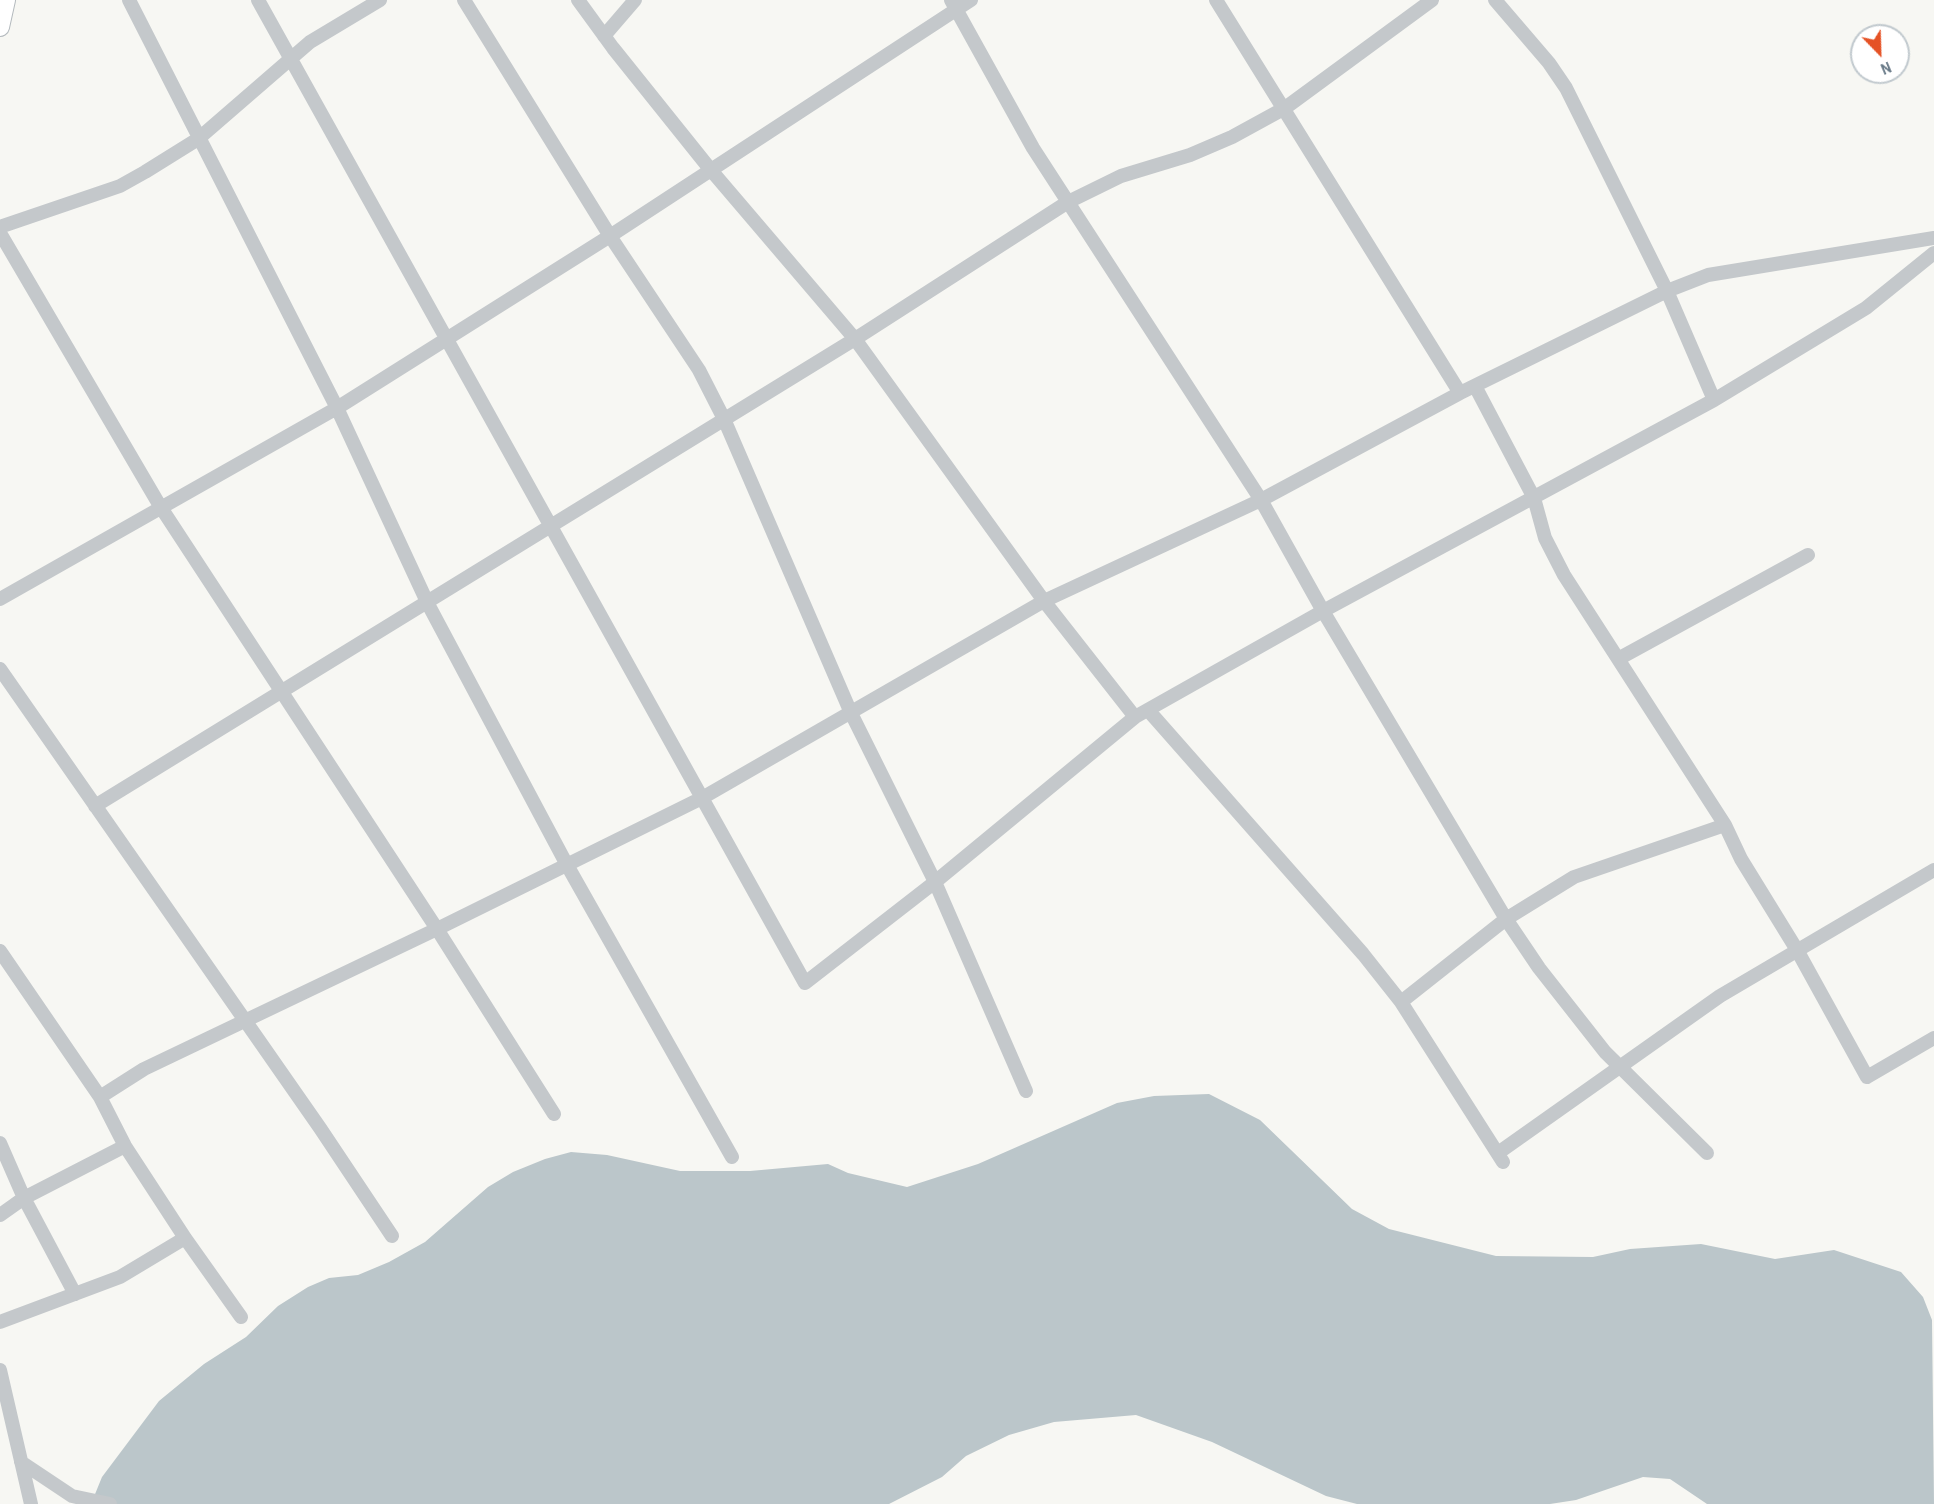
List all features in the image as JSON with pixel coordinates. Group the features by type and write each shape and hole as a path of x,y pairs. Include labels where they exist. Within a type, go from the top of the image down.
{"street":[{"path":"0,27 6,0"},
{"path":"129,0 337,408 428,604 567,865 732,1157"},
{"path":"258,0 805,983 935,882 1135,717 1323,610 1714,400 1866,309 1934,253"},
{"path":"0,227 120,186 198,139 310,42 380,0"},
{"path":"464,0 609,236 675,331 724,419 851,713 935,882 1026,1091"},
{"path":"578,0 710,169 855,339 1044,602 1135,717"},
{"path":"604,36 635,0"},
{"path":"0,599 160,506 337,408 609,236 953,4 970,0"},
{"path":"1216,0 1460,393"},
{"path":"96,806 428,604 551,525 855,339 1068,202 1121,176 1190,155 1232,137 1285,108 1432,0"},
{"path":"1496,0 1549,63 1566,88 1667,291 1714,400"},
{"path":"953,4 1033,148 1261,500 1323,610 1506,919 1539,968 1605,1052 1707,1153"},
{"path":"0,233 160,506 437,929 554,1114"},
{"path":"100,1097 144,1069 244,1019 437,929 702,798 1044,602 1261,500 1460,393 1667,291 1708,275 1934,238"},
{"path":"1475,386 1534,498 1545,538 1564,575 1725,825 1741,859 1797,950 1867,1077 1934,1038"},
{"path":"1618,659 1808,555"},
{"path":"0,669 392,1236"},
{"path":"1148,710 1363,954 1401,1002 1501,1157 1720,996 1934,870"},
{"path":"1401,1002 1506,919 1574,877 1725,825"},
{"path":"2,958 100,1097 125,1146 240,1317"},
{"path":"0,1143 24,1198 75,1294"},
{"path":"0,1215 24,1198 125,1146"},
{"path":"0,1322 120,1276 185,1238"},
{"path":"0,1371 5,1411 31,1504"},
{"path":"21,1462 72,1496 110,1504"}],"shaded area":[{"path":"1209,1094 1260,1120 1352,1209 1389,1229 1496,1256 1593,1257 1630,1249 1701,1244 1775,1259 1834,1250 1901,1272 1923,1297 1932,1320 1934,1504 1707,1504 1670,1479 1643,1477 1576,1500 1550,1504 1357,1504 1326,1496 1212,1442 1136,1415 1054,1422 1009,1435 966,1456 942,1477 889,1504 91,1504 102,1477 159,1401 204,1364 246,1337 278,1306 308,1287 329,1278 358,1275 389,1262 425,1242 488,1187 513,1172 545,1159 571,1152 607,1155 680,1171 750,1171 828,1164 848,1173 907,1187 978,1164 1117,1103 1154,1096"}]}
